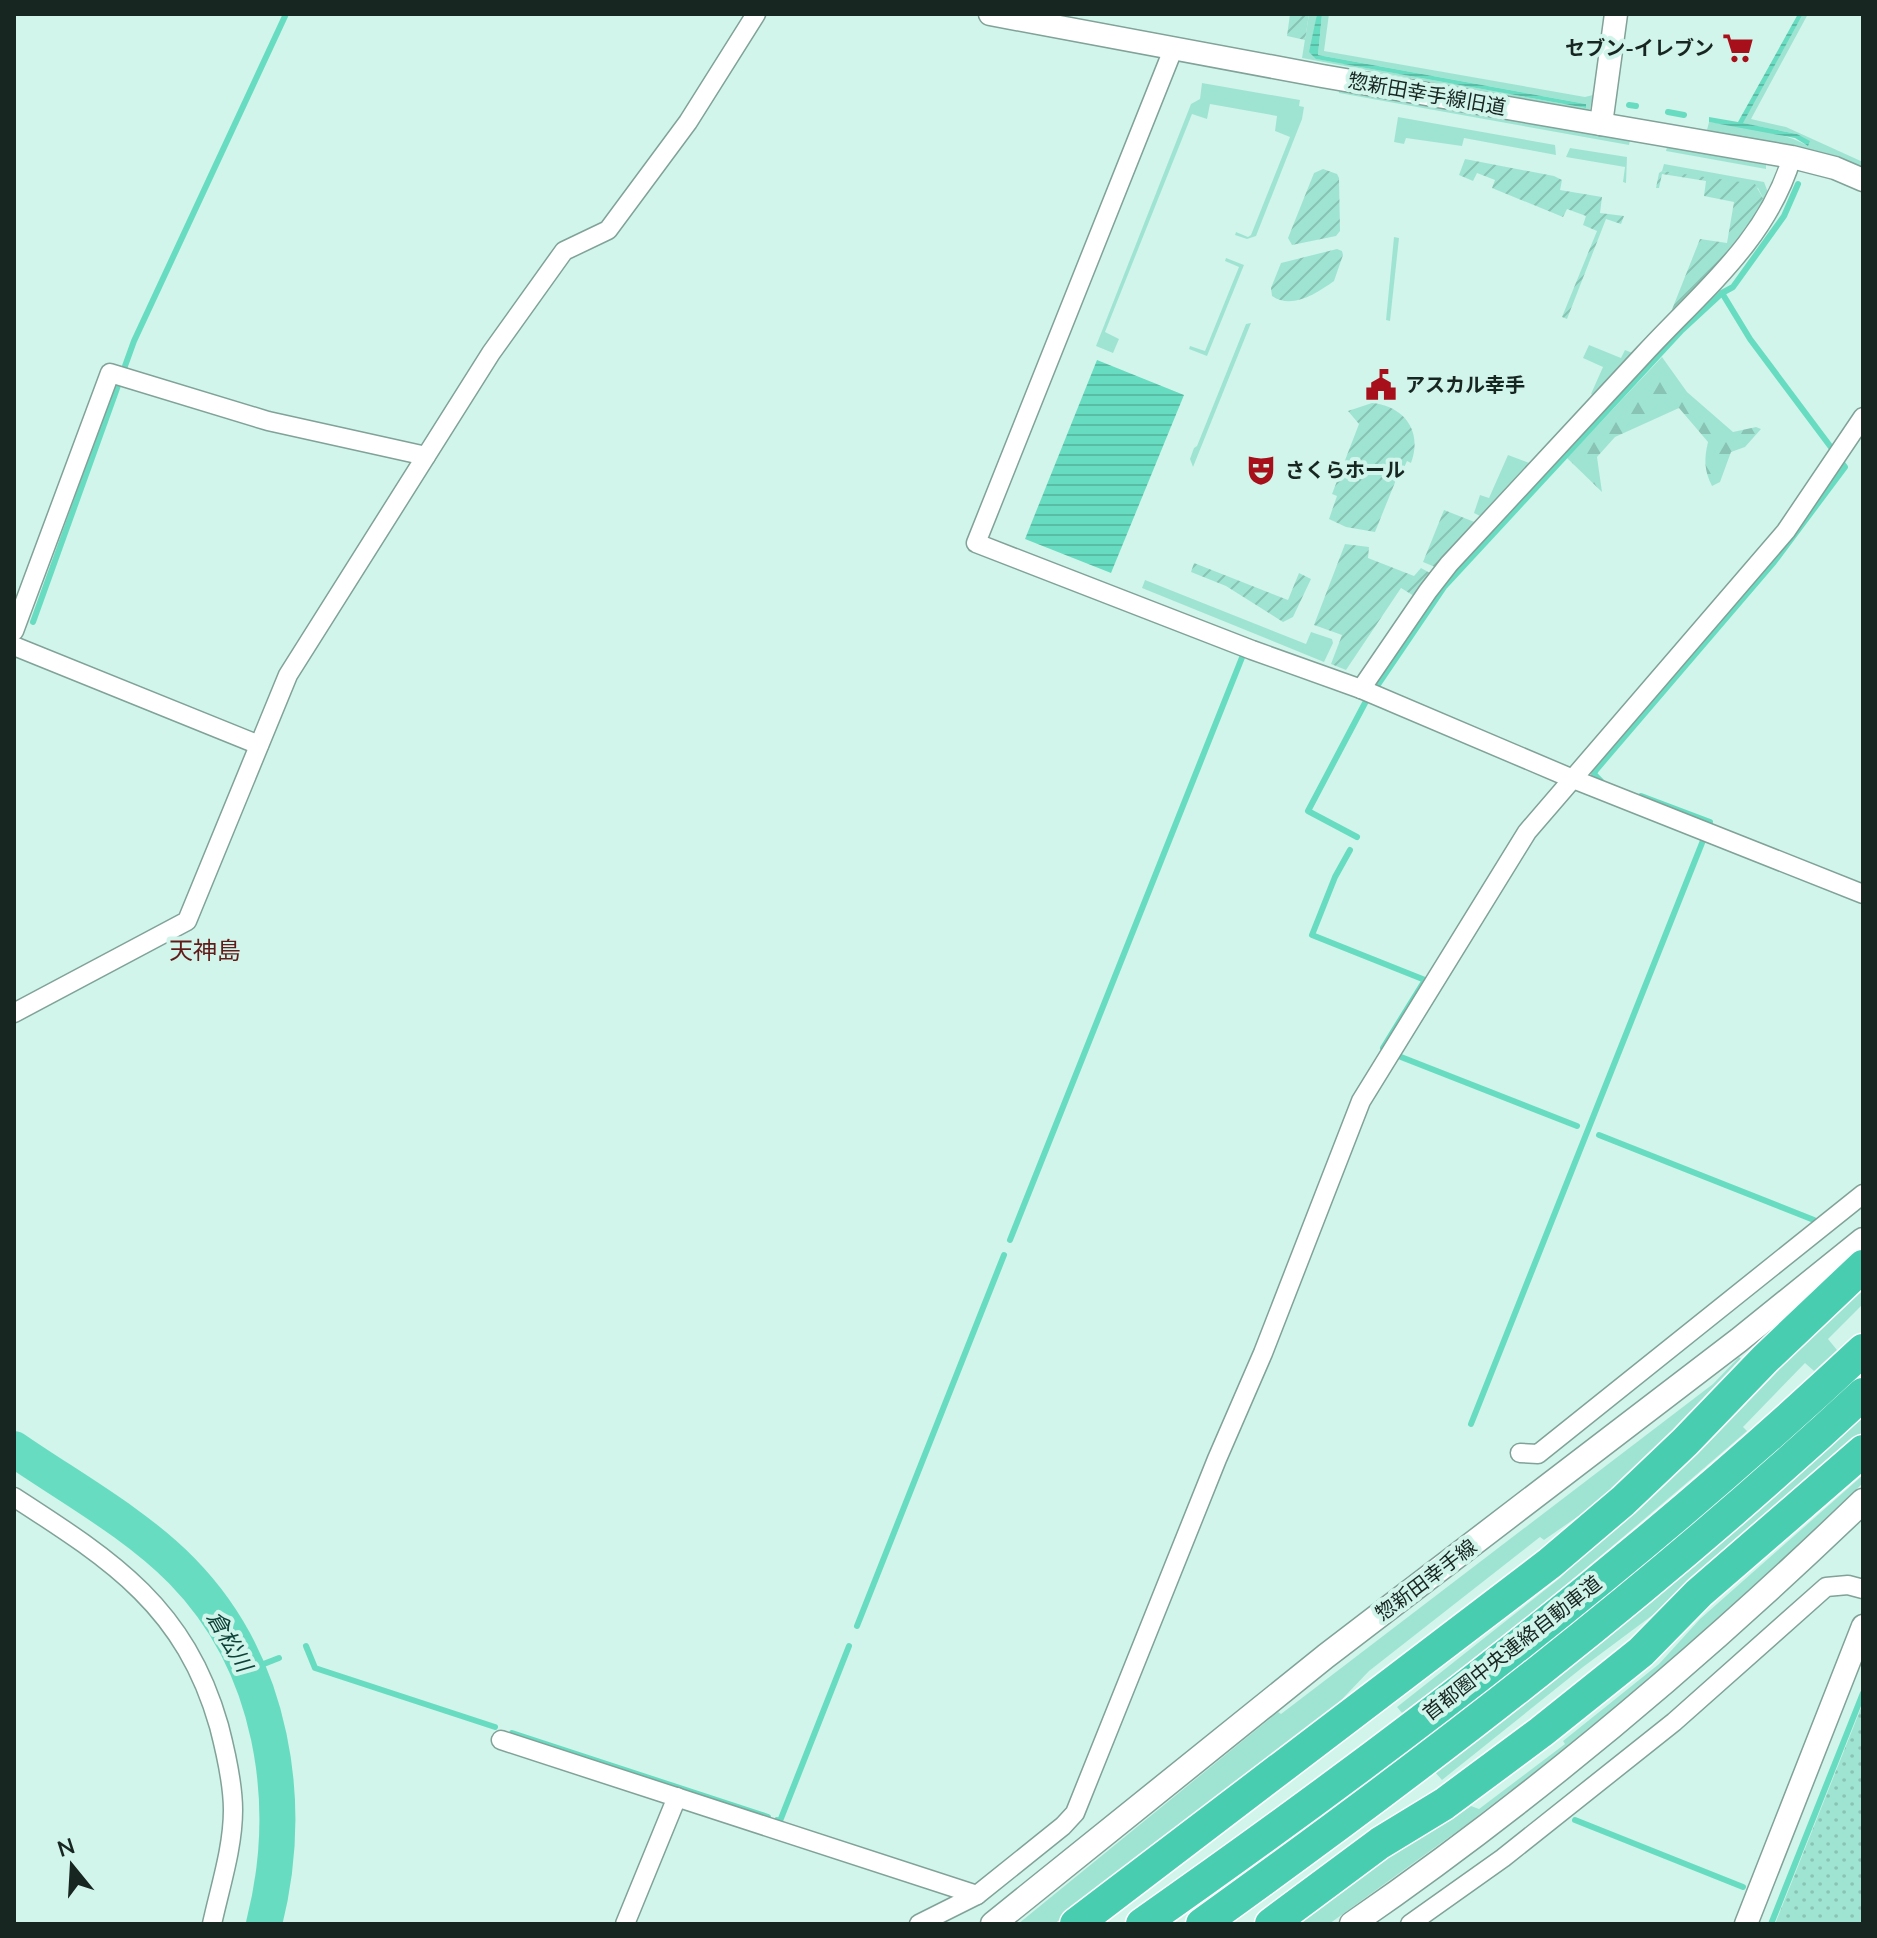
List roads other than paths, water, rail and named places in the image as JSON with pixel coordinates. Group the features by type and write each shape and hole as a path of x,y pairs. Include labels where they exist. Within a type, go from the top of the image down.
{"highway":[{"path":"1076,1924 1550,1563 1623,1501 1863,1266"},
{"name":"首都圏中央連絡自動車道","path":"1142,1924 1241,1855 1496,1662 1670,1522 1863,1350"},
{"name":"首都圏中央連絡自動車道","path":"1202,1924 1359,1812 1535,1675 1686,1550 1863,1394"},
{"path":"1271,1924 1380,1843 1444,1804 1641,1652 1699,1593 1863,1451"}],"main road":[{"name":"惣新田幸手線","path":"993,1924 1326,1656 1739,1340 1863,1240"},
{"path":"1352,1924 1523,1801 1592,1745 1717,1637 1863,1501"}],"street":[{"path":"14,1013 187,921 288,675 491,353 564,251 608,230 688,122 756,14"},
{"name":"惣新田幸手線旧道","path":"992,14 1322,76 1792,157 1835,168 1863,180"},
{"path":"1601,124 1616,14"},
{"path":"1174,47 976,543 1361,689 1573,779 1863,894"},
{"path":"1361,689 1449,564 1677,318 1736,261 1777,200 1792,157"},
{"path":"14,631 110,373 268,421 426,456"},
{"path":"919,1924 977,1895 1075,1813 1217,1459 1263,1353 1361,1101 1527,832 1786,531 1863,417"},
{"path":"14,646 259,745"},
{"path":"1520,1453 1538,1454 1863,1194"},
{"path":"14,1497 81,1541 142,1590 177,1632 203,1677 226,1751 233,1810 228,1855 212,1924"},
{"path":"1410,1924 1503,1858 1674,1722 1826,1587 1848,1585 1863,1589"},
{"path":"1746,1924 1863,1626"},
{"path":"501,1740 977,1895"},
{"path":"625,1924 677,1797"}],"waterway":[{"path":"33,622 134,341 286,14"},
{"path":"1629,105 1636,106"},
{"path":"1668,112 1684,115"},
{"path":"1798,184 1784,216 1733,287 1722,293 1750,339 1833,450"},
{"path":"1377,686 1444,587 1682,330 1722,293"},
{"path":"1601,781 1594,774 1596,770 1774,562 1845,467 1842,463"},
{"path":"1010,1240 1243,655"},
{"path":"1357,837 1308,811 1365,703"},
{"path":"1641,796 1710,822 1709,826"},
{"path":"1471,1424 1704,838"},
{"path":"1350,850 1335,877 1312,935 1425,980 1383,1048"},
{"path":"1401,1057 1577,1126"},
{"path":"1599,1135 1814,1220"},
{"path":"857,1626 1004,1255"},
{"name":"倉松川","path":"14,1449 123,1521 164,1554 213,1608 238,1648 256,1691 269,1737 276,1783 277,1830 273,1878 264,1924"},
{"path":"306,1646 315,1668 495,1727"},
{"path":"777,1820 780,1821 849,1646"},
{"path":"248,1670 279,1658"},
{"path":"1771,1924 1863,1693"},
{"path":"512,1733 768,1817"},
{"path":"1575,1820 1743,1887"}],"place":[{"name":"セブン-イレブン","path":"1738,48"},
{"name":"アスカル幸手","path":"1381,385"},
{"name":"さくらホール","path":"1261,470"}],"district":[{"name":"天神島","path":"205,951"}]}
